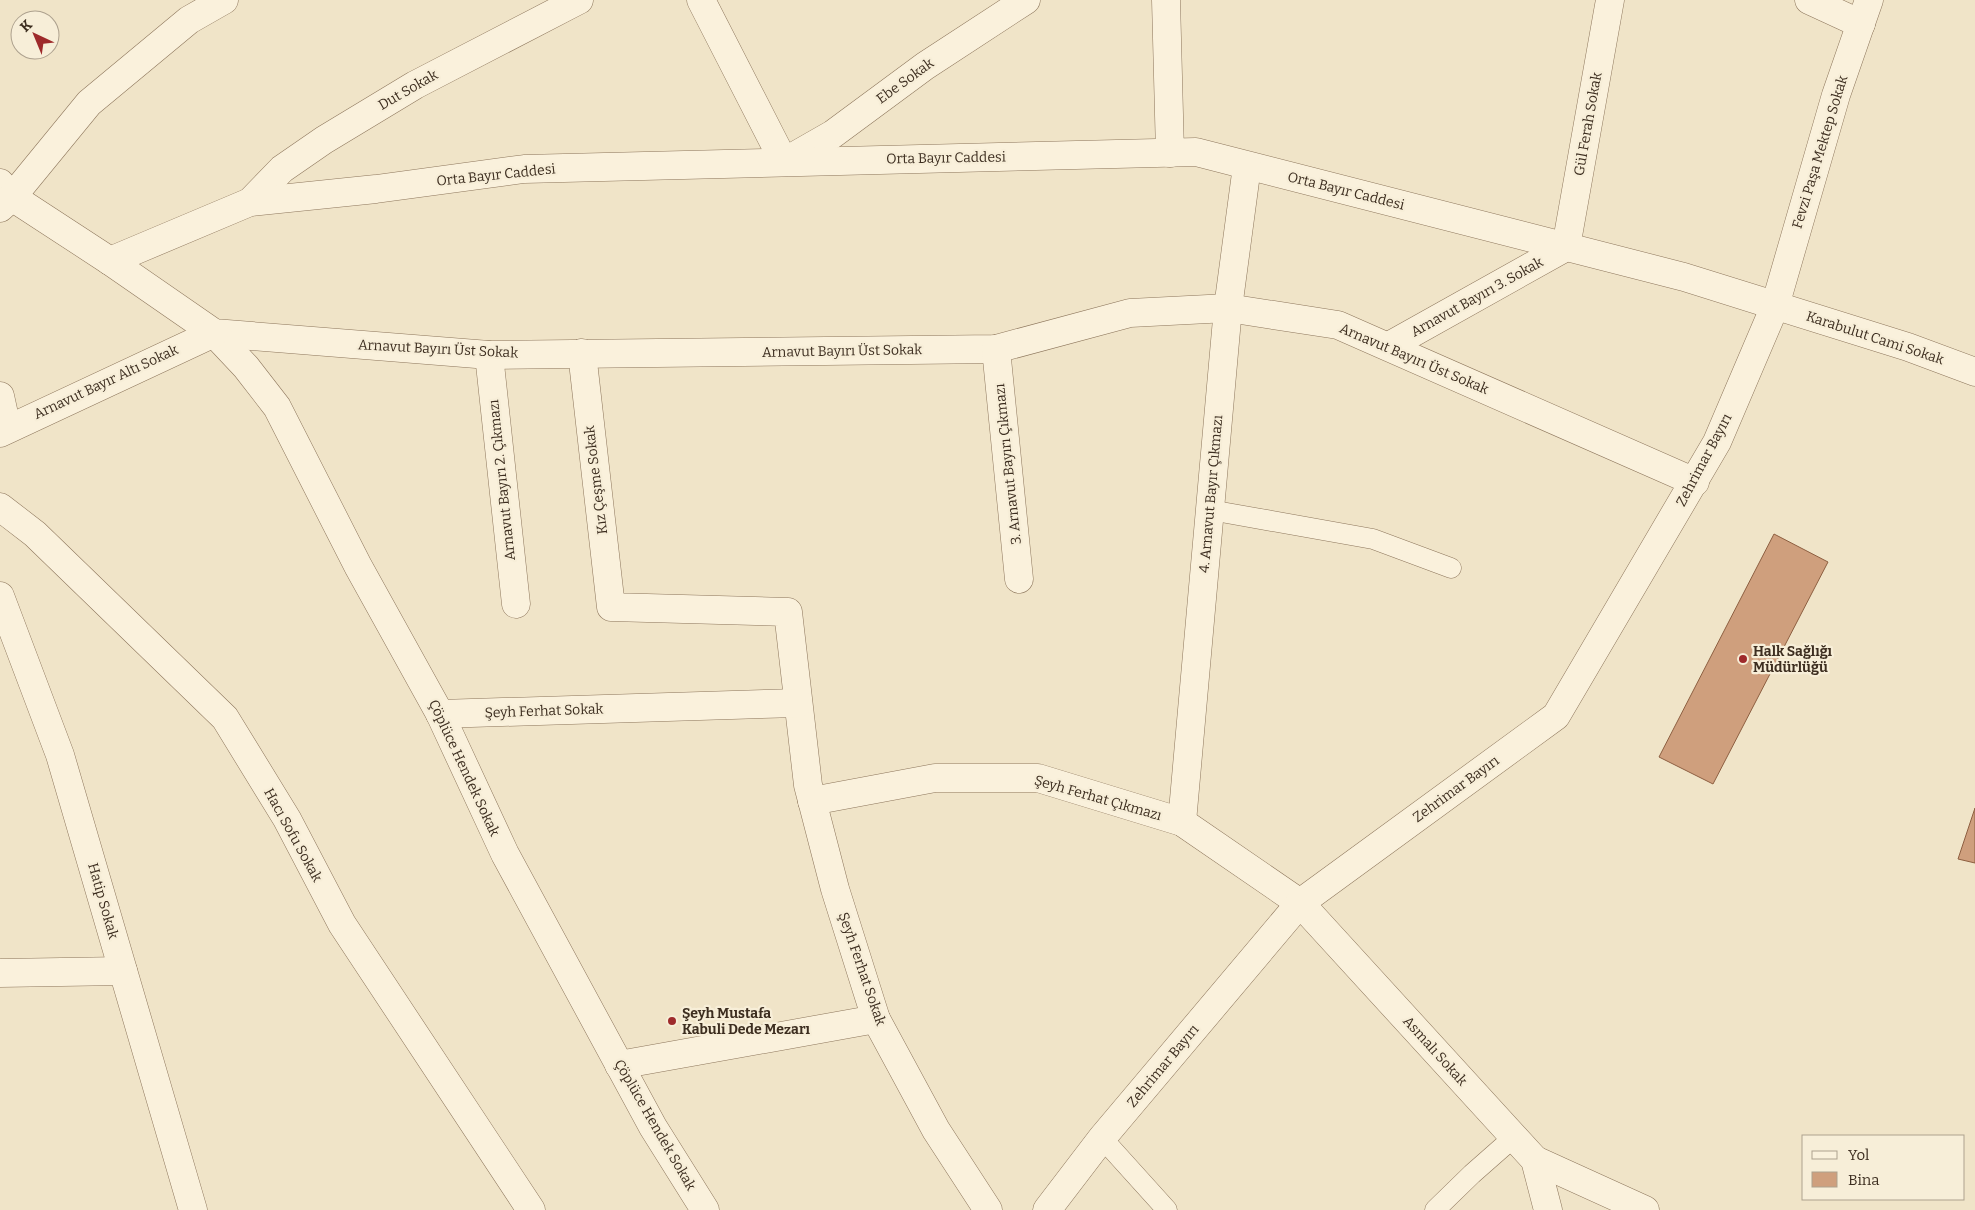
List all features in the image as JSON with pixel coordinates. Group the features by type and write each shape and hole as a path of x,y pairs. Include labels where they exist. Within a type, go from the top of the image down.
{"street":[{"path":"214,333 110,261 3,201 89,104 189,20 224,0"},
{"name":"Dut Sokak","path":"250,202 282,169 324,140 414,85 579,0"},
{"name":"Ebe Sokak","path":"784,162 833,134 925,66 1026,0"},
{"path":"1166,0 1170,153"},
{"name":"Gül Ferah Sokak","path":"1566,247 1610,0"},
{"path":"1809,0 1865,12"},
{"path":"710,3 784,162"},
{"name":"Fevzi Paşa Mektep Sokak","path":"1775,306 1836,95 1865,12"},
{"name":"Orta Bayır Caddesi","path":"110,261 250,202 376,189 524,169 1196,152 1684,277 1775,306"},
{"name":"4. Arnavut Bayır Çıkmazı","path":"1182,822 1228,308 1247,166"},
{"name":"Arnavut Bayırı 3. Sokak","path":"1389,346 1566,247"},
{"name":"Karabulut Cami Sokak","path":"1775,306 1908,347 1975,372"},
{"name":"Zehrimar Bayırı","path":"1047,1210 1102,1138 1300,903 1556,716 1717,442 1775,306"},
{"name":"Arnavut Bayırı Üst Sokak","path":"214,333 488,355 996,349 1130,313 1228,308 1338,325 1695,482"},
{"name":"Arnavut Bayır Altı Sokak","path":"4,430 214,333"},
{"name":"Çöplüce Hendek Sokak","path":"214,333 246,367 278,407 358,566 440,714 505,854 652,1126 705,1210"},
{"name":"3. Arnavut Bayırı Çıkmazı","path":"996,349 1020,579"},
{"name":"Kız Çeşme Sokak","path":"582,354 611,607"},
{"name":"Arnavut Bayırı 2. Çıkmazı","path":"488,355 516,604"},
{"path":"0,396 4,430"},
{"name":"Hacı Sofu Sokak","path":"0,507 35,534 225,718 287,819 342,924 531,1210"},
{"name":"Hatip Sokak","path":"0,596 60,755 193,1210"},
{"name":"Şeyh Ferhat Sokak","path":"611,607 788,612 798,703 812,801 835,889 876,1019 936,1130 988,1210"},
{"name":"Şeyh Ferhat Sokak","path":"440,714 798,703"},
{"name":"Şeyh Ferhat Çıkmazı","path":"812,801 935,778 1038,778 1182,822 1300,903"},
{"name":"Asmalı Sokak","path":"1300,903 1535,1160 1548,1210"},
{"path":"0,972 123,971"},
{"path":"619,1065 876,1019"},
{"path":"1535,1160 1645,1210"}],"lane":[{"path":"1210,510 1373,539 1451,568"},
{"path":"1435,1210 1514,1137"},
{"path":"1102,1138 1167,1210"}],"building":[{"name":"Halk Sağlığı Müdürlüğü","path":"1774,534 1828,562 1713,784 1659,757"},
{"path":"1975,808 1975,863 1958,859"}],"place":[{"name":"Halk Sağlığı Müdürlüğü","path":"1743,659"},
{"name":"Şeyh Mustafa Kabuli Dede Mezarı","path":"672,1021"}]}
